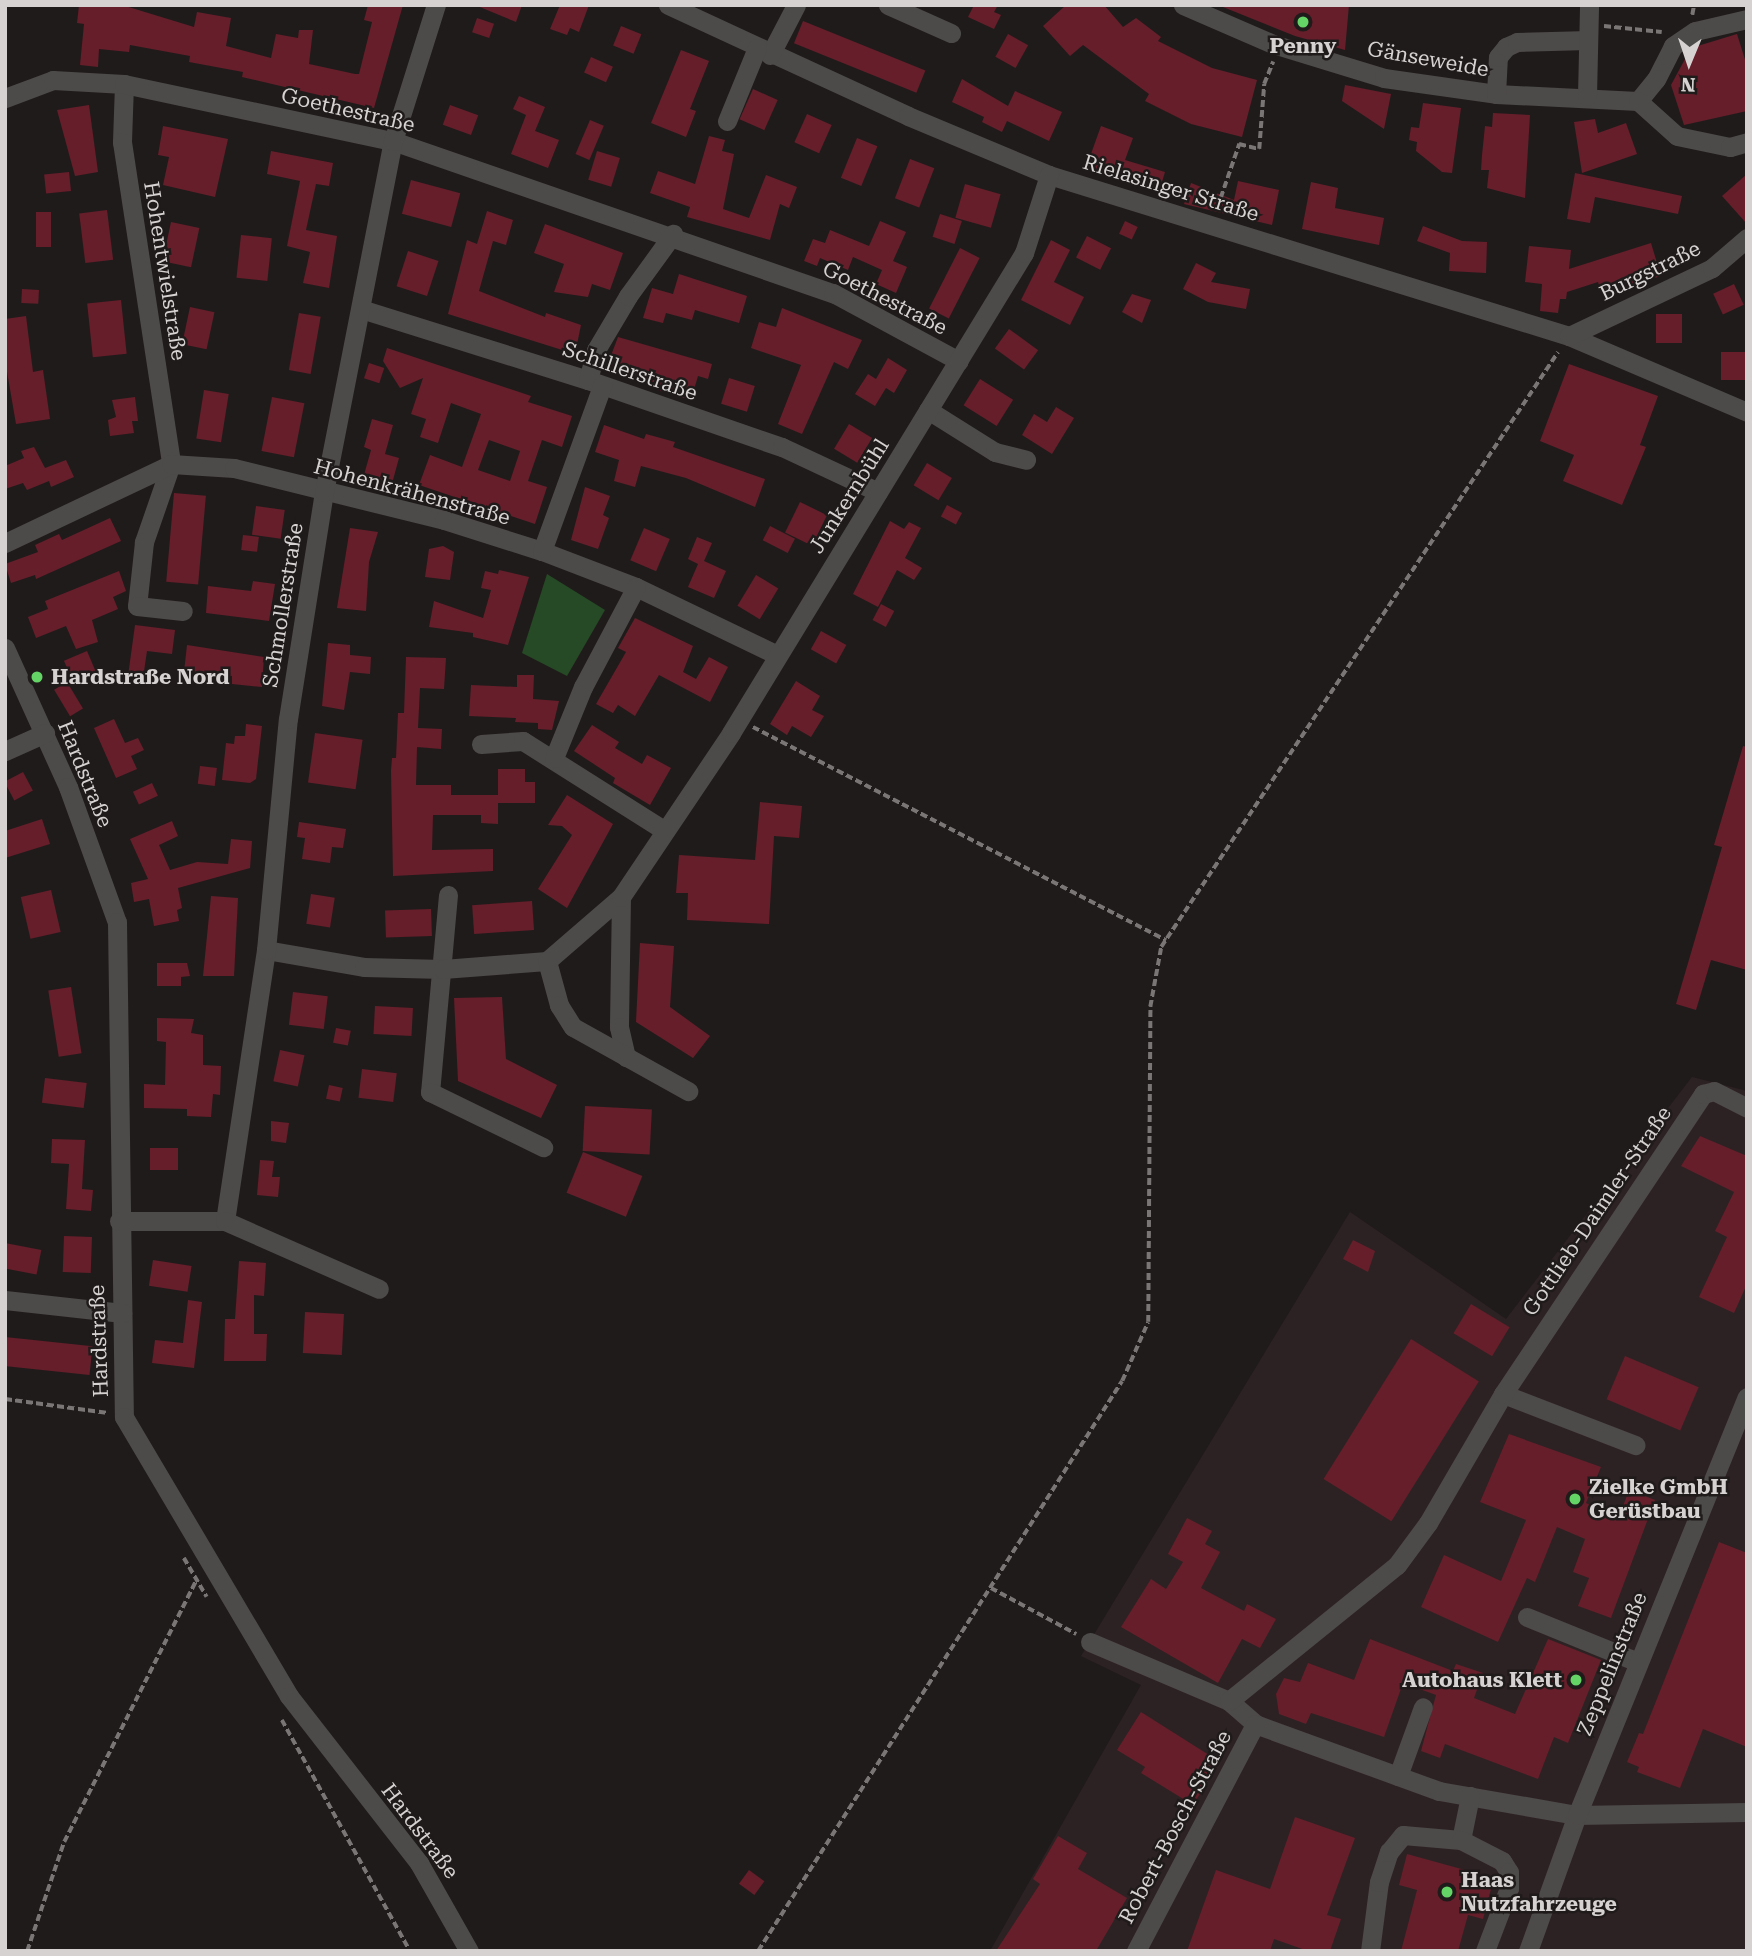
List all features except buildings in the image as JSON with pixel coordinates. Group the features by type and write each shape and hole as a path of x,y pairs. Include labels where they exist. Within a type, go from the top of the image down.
{"street":[{"name":"Schmollerstraße","path":"225,1221 266,950 288,719 324,492 393,141 436,5"},
{"name":"Rielasinger Straße","path":"668,5 764,52 1049,175 1211,223 1569,337 1747,412"},
{"path":"727,121 764,52 796,5"},
{"path":"888,5 951,33"},
{"name":"Gänseweide","path":"1183,5 1279,46 1384,78 1496,94 1587,96 1638,101"},
{"path":"1747,19 1695,31 1673,46 1656,79 1638,101 1677,136 1730,147 1747,142"},
{"path":"1496,94 1499,57 1506,47 1589,24 1587,96"},
{"name":"Goethestraße","path":"5,99 53,80 124,84 393,141 673,234 833,293 958,361"},
{"name":"Hohentwielstraße","path":"124,84 122,142 171,464"},
{"name":"Junkernbühl","path":"547,961 621,897 739,720 1024,253 1049,175"},
{"path":"542,551 595,383 596,350 628,296 673,234"},
{"name":"Burgstraße","path":"1569,337 1712,268 1747,238"},
{"name":"Schillerstraße","path":"361,309 595,383 782,447 878,492"},
{"path":"928,410 995,452 1026,460"},
{"path":"171,464 144,542 136,611 183,611"},
{"name":"Hohenkrähenstraße","path":"5,543 171,464 234,468 444,520 542,551 636,587 777,656"},
{"path":"554,758 583,687 636,587"},
{"name":"Hardstraße","path":"5,648 45,733 117,922 119,1221 124,1417 289,1696 419,1863 468,1951"},
{"path":"5,751 45,733"},
{"path":"481,744 523,741 554,758 664,830"},
{"path":"448,895 430,1092 543,1147"},
{"path":"621,897 619,1027 626,1058"},
{"path":"266,950 364,967 443,969 547,961 559,1005 573,1027 688,1091"},
{"name":"Gottlieb-Daimler-Straße","path":"1229,1701 1397,1566 1428,1523 1503,1394 1703,1094 1714,1091 1747,1108"},
{"path":"119,1221 225,1221 379,1289"},
{"path":"5,1300 122,1313"},
{"path":"1503,1394 1635,1445"},
{"name":"Zeppelinstraße","path":"1528,1951 1577,1815 1747,1397"},
{"path":"1527,1617 1638,1662"},
{"name":"Robert-Bosch-Straße","path":"1090,1642 1229,1701 1255,1724 1398,1776 1470,1796 1577,1815 1747,1812"},
{"path":"1398,1776 1423,1706"},
{"name":"Robert-Bosch-Straße","path":"1136,1951 1255,1724"},
{"path":"1461,1840 1470,1796"},
{"path":"1370,1951 1389,1852 1403,1835 1461,1840 1502,1861 1510,1872 1509,1888 1485,1951"}],"path":[{"path":"1589,24 1642,27 1667,33 1673,46"},
{"path":"1211,223 1239,144 1258,149 1264,84 1279,46"},
{"path":"758,1951 1122,1381 1148,1322 1150,1007 1166,940 1569,337"},
{"path":"739,720 1166,940"},
{"path":"5,1399 110,1413"},
{"path":"27,1951 64,1842 196,1581"},
{"path":"991,1588 1090,1642"}],"shaded area":[{"path":"1692,1077 1747,1091 1747,1951 990,1951 1141,1685 1081,1656 1350,1212 1506,1319"}],"green space":[{"path":"547,574 605,610 567,676 522,653"}],"place":[{"name":"Penny","path":"1303,22"},
{"name":"Hardstraße Nord","path":"37,677"},
{"name":"Zielke GmbH Gerüstbau","path":"1575,1499"},
{"name":"Autohaus Klett","path":"1576,1680"},
{"name":"Haas Nutzfahrzeuge","path":"1447,1892"}]}
